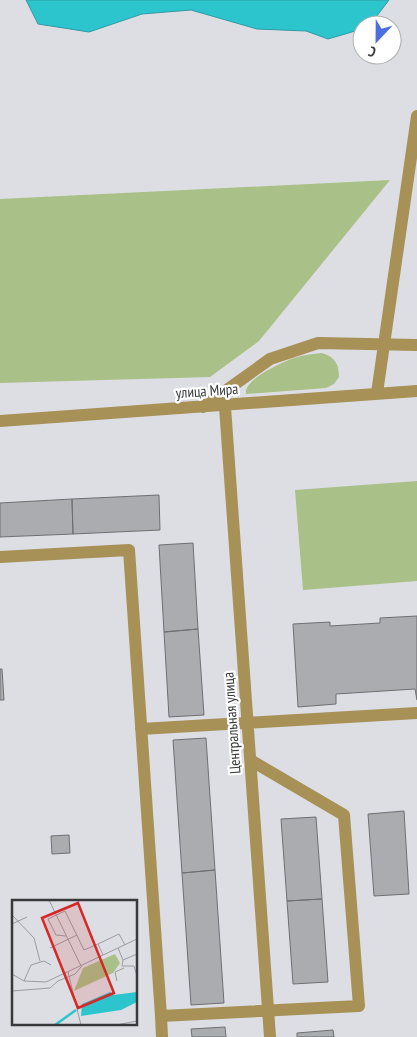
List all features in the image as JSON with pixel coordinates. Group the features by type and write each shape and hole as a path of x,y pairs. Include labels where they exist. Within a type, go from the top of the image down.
{"street":[{"path":"377,394 417,116"},
{"path":"202,408 270,359 318,343 355,342 384,345 417,345"},
{"name":"улица Мира","path":"0,420 202,408 417,392"},
{"name":"Центральная улица","path":"225,406 252,761 270,1037"},
{"path":"0,557 129,550 162,1037"},
{"path":"141,729 417,713"},
{"path":"161,1016 359,1006 344,816 252,761"}],"green space":[{"path":"390,180 259,341 210,377 0,383 0,199"},
{"path":"322,353 333,359 337,365 339,377 334,384 326,388 246,394 251,383 273,367 297,357"},
{"path":"417,481 417,581 303,590 295,490"}],"water":[{"path":"26,0 389,0 378,15 352,15 352,32 328,39 306,31 257,29 191,10 142,14 89,32 38,24"}],"building":[{"path":"159,495 160,530 73,534 72,499"},
{"path":"72,499 73,534 0,537 0,503"},
{"path":"193,543 198,629 164,632 159,545"},
{"path":"417,616 417,700 415,689 336,694 336,704 298,707 293,624 330,622 330,626 380,623 380,618"},
{"path":"198,629 204,715 169,717 164,632"},
{"path":"0,669 2,669 4,700 0,700"},
{"path":"206,738 215,870 182,873 173,740"},
{"path":"404,811 409,894 374,896 368,814"},
{"path":"316,817 322,899 287,901 281,819"},
{"path":"69,835 70,853 52,854 51,836"},
{"path":"215,870 224,1003 191,1005 182,873"},
{"path":"322,899 328,982 293,984 287,901"},
{"path":"225,1027 226,1037 192,1037 191,1029"},
{"path":"333,1030 334,1037 297,1037 297,1033"}]}
